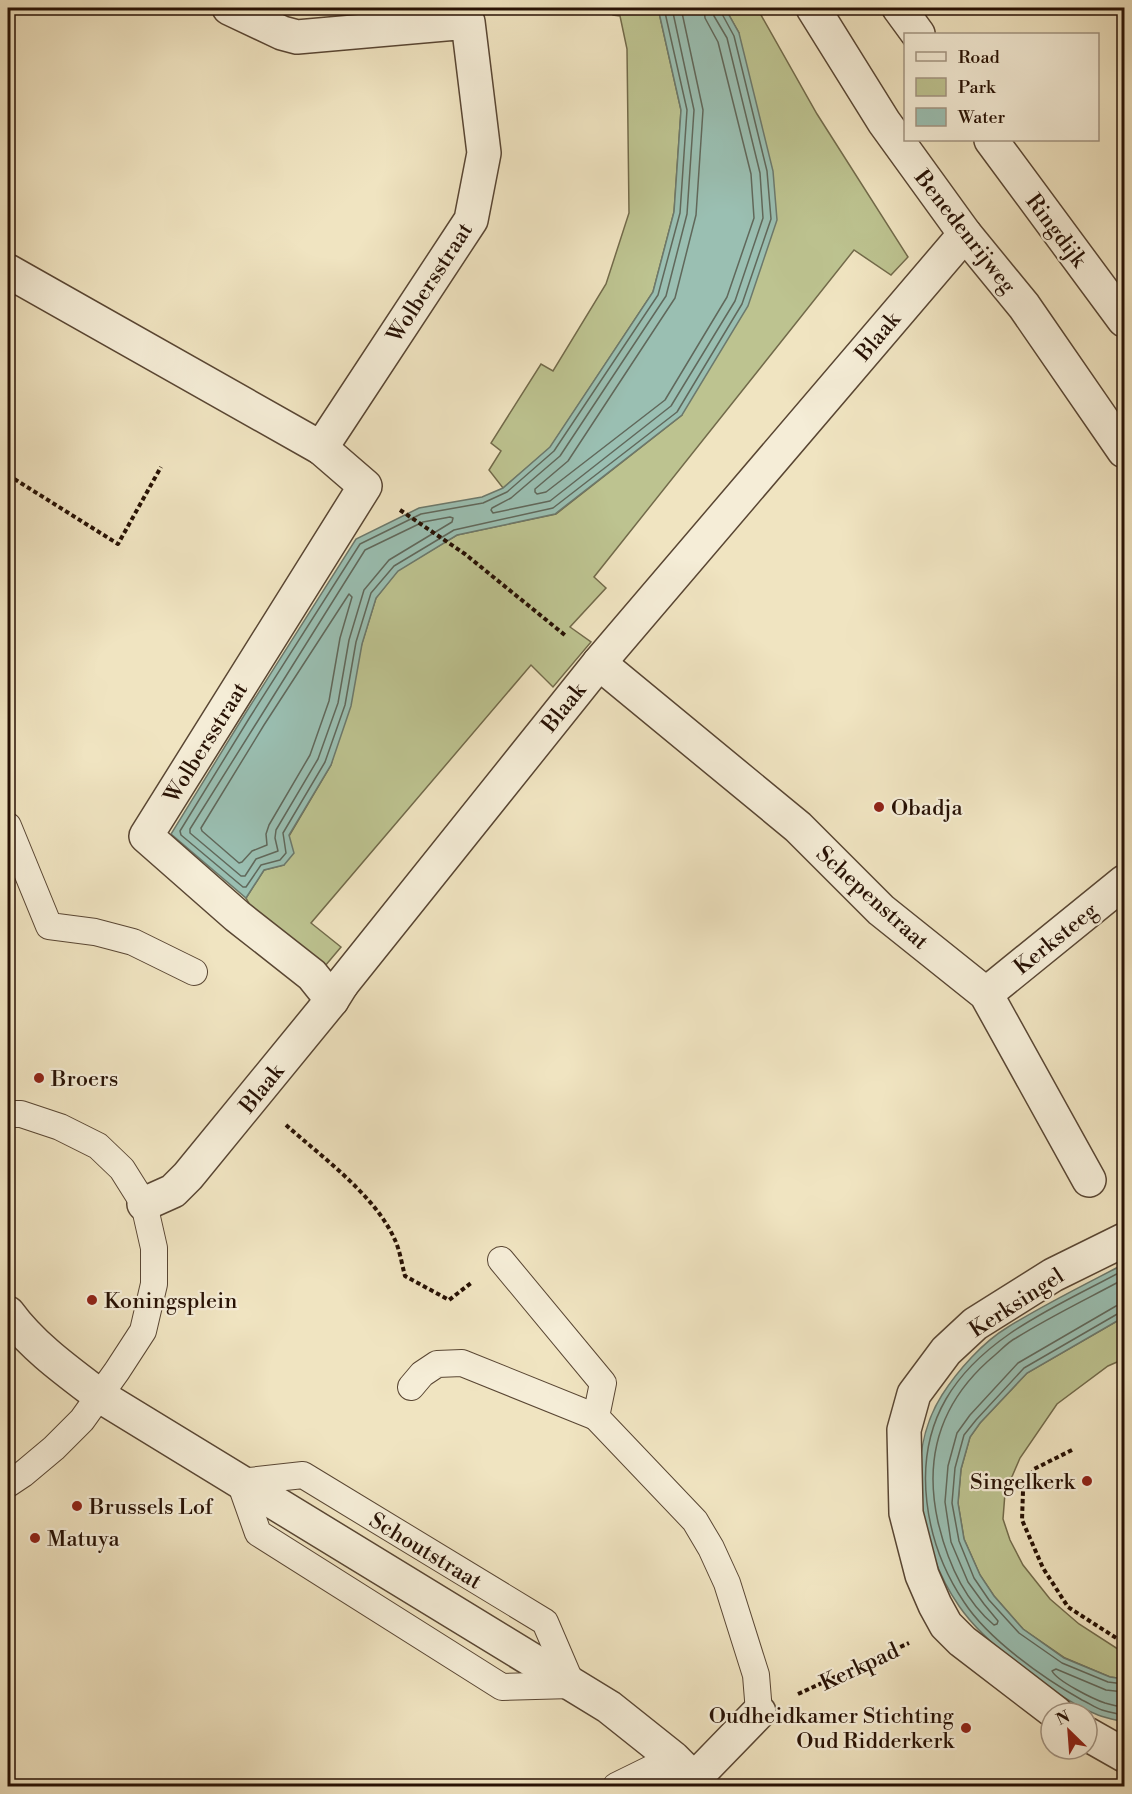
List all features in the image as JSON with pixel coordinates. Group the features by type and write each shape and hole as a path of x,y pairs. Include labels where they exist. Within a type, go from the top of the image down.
{"street":[{"name":"Wolbersstraat","path":"229,8 282,33 297,37 468,22 484,153 471,219 321,448"},
{"name":"Benedenrijweg","path":"813,8 884,122 965,234 1024,306 1125,451"},
{"path":"899,8 917,33"},
{"name":"Ringdijk","path":"992,141 1125,320"},
{"name":"Blaak","path":"144,1204 173,1191 254,1097 599,663 965,234"},
{"name":"Wolbersstraat","path":"8,271 321,448 365,486 146,836 237,916 337,992"},
{"name":"Schepenstraat","path":"599,663 798,827 881,910 986,993 1089,1180"},
{"name":"Kerksteeg","path":"986,993 1125,882"},
{"name":"Kerksingel","path":"1040,1701 962,1641 946,1625 935,1605 922,1575 906,1513 904,1430 914,1394 946,1351 975,1324 1053,1275 1125,1240"},
{"path":"8,1313 19,1328 57,1363 112,1403"},
{"name":"Schoutstraat","path":"112,1403 609,1707 683,1778"},
{"path":"683,1778 759,1712"},
{"path":"1099,1741 1125,1755"}],"lane":[{"path":"8,826 49,926 95,932 133,942 194,972"},
{"path":"8,1113 21,1114 60,1127 98,1146 122,1169 144,1204 154,1248 154,1284 143,1331 112,1403 82,1420 54,1448 8,1484"},
{"path":"501,1260 603,1383 596,1417"},
{"path":"411,1387 422,1374 437,1364 462,1363 596,1417 695,1521 711,1548 727,1583 756,1675 759,1712"},
{"path":"616,1786 683,1778"}],"path":[{"path":"8,475 118,544 161,467"},
{"path":"398,508 465,554 599,663"},
{"path":"254,1097 376,1208 395,1241 405,1276 449,1300 501,1260"},
{"path":"1072,1450 1034,1469 1023,1491 1022,1520 1043,1568 1068,1607 1125,1643"},
{"name":"Kerkpad","path":"759,1712 946,1625"}],"green space":[{"path":"612,8 658,8 681,110 674,212 653,292 550,448 503,488 489,470 501,451 491,443 541,364 553,371 606,284 629,213 627,49 620,16 613,15"},
{"path":"725,8 757,8 817,114 908,257 891,275 854,250 594,577 606,588 570,627 591,642 553,687 531,665 311,923 341,947 325,966 251,907 246,898 264,870 284,865 289,836 331,765 362,643 376,598 398,570 457,535 556,514 682,415 739,33"},
{"path":"1124,1317 1124,1359 1108,1366 1057,1404 1020,1458 1005,1493 1003,1519 1010,1540 1023,1565 1050,1599 1079,1624 1124,1653 1124,1679 1110,1677 1065,1658 1023,1629 994,1596 980,1575 964,1539 958,1503 961,1469 970,1437 980,1423 1027,1373"}],"water":[{"path":"658,8 725,8 739,33 773,171 777,220 748,306 682,415 555,514 457,535 398,571 376,598 362,644 351,706 331,765 289,835 294,853 284,865 264,870 246,898 171,834 356,539 419,508 482,497 503,488 550,447 653,292 674,212 681,110"},
{"path":"1124,1264 1124,1317 1027,1373 980,1423 970,1437 961,1469 958,1503 964,1539 980,1575 994,1596 1023,1629 1064,1658 1110,1677 1124,1679 1124,1722 1099,1715 1099,1701 1071,1701 1042,1683 1003,1653 971,1621 945,1583 934,1558 921,1502 920,1474 923,1446 930,1419 942,1395 972,1357 989,1340 1051,1302"}],"place":[{"name":"Obadja","path":"879,807"},
{"name":"Broers","path":"39,1078"},
{"name":"Koningsplein","path":"92,1300"},
{"name":"Singelkerk","path":"1087,1481"},
{"name":"Brussels Lof","path":"77,1506"},
{"name":"Matuya","path":"35,1538"},
{"name":"Oudheidkamer Stichting Oud Ridderkerk","path":"966,1728"}]}
